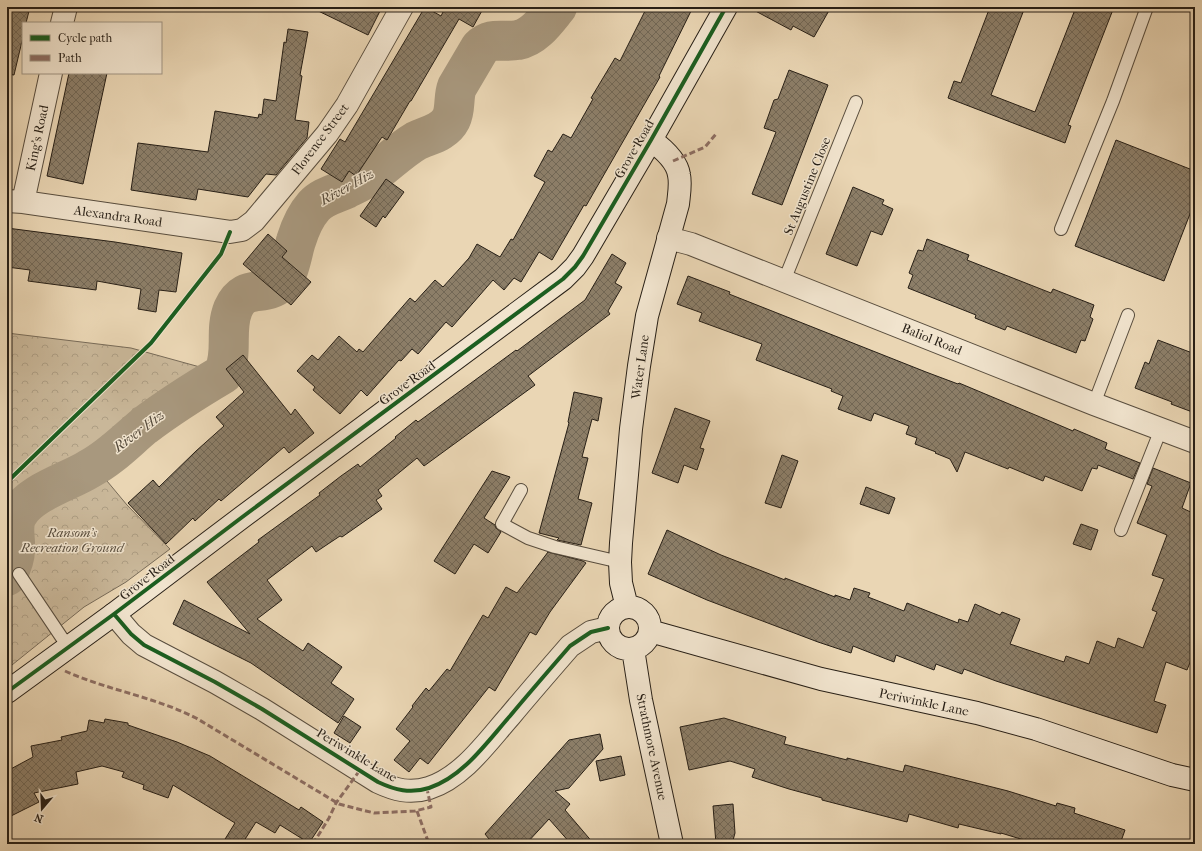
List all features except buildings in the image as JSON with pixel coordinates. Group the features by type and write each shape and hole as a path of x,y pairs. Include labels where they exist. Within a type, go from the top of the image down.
{"street":[{"path":"62,22 66,7"},
{"name":"Florence Street","path":"230,232 242,230 254,221 327,134 347,105 402,7"},
{"name":"Grove Road","path":"7,692 563,279 576,266 583,256 652,140 726,7"},
{"name":"King's Road","path":"15,202 51,74"},
{"name":"Water Lane","path":"627,608 621,583 620,543 631,429 647,316 678,204 680,190 679,173 663,149 652,140"},
{"name":"Alexandra Road","path":"15,202 230,232"},
{"name":"Baliol Road","path":"668,238 691,244 1094,404 1195,442"},
{"path":"627,608 639,610 648,619 650,631 644,643 633,649 621,648 611,640 608,628 610,618 618,610 627,608"},
{"name":"Periwinkle Lane","path":"114,614 131,634 144,645 215,682 262,709 378,782 394,789 404,791 427,789 441,784 470,762 570,646 590,632 608,628"},
{"name":"Periwinkle Lane","path":"650,631 821,679 977,714 1036,729 1172,775 1195,780"},
{"name":"Strathmore Avenue","path":"633,649 641,700 672,844"}],"lane":[{"path":"1061,229 1113,101 1147,7"},
{"name":"St Augustine Close","path":"784,281 856,102"},
{"path":"1094,404 1128,315"},
{"path":"1120,530 1161,429"},
{"path":"521,490 502,524 528,538 555,548 620,562"},
{"path":"19,574 69,646"}],"green space":[{"name":"Ransom's Recreation Ground","path":"7,333 131,348 218,372 150,416 131,433 92,463 127,505 170,549 126,582 84,607 7,669"}],"waterway":[{"name":"River Hiz","path":"7,576 15,553 14,532 16,518 24,506 50,488 97,465 153,419 223,374 228,358 229,326 233,309 243,296 249,293 268,290 280,283 288,269 301,227 314,206 325,198 364,180 416,141 444,128 453,115 457,87 480,48 489,42 513,41 530,35 545,22 557,7"}],"marked path":[{"path":"673,161 705,147 716,134"},
{"path":"65,671 81,678 164,704 196,718 339,804 374,813 415,811 431,807 427,789"},
{"path":"313,844 329,818 336,803 360,770"},
{"path":"417,811 429,844"}],"cycle path":[{"path":"7,692 563,279 583,256 726,7"},
{"path":"7,482 151,343 221,254 230,232"},
{"path":"114,614 131,634 144,645 215,682 262,709 378,782 390,787 409,791 422,790 441,783 464,767 474,758 570,646 591,632 608,628"}]}
